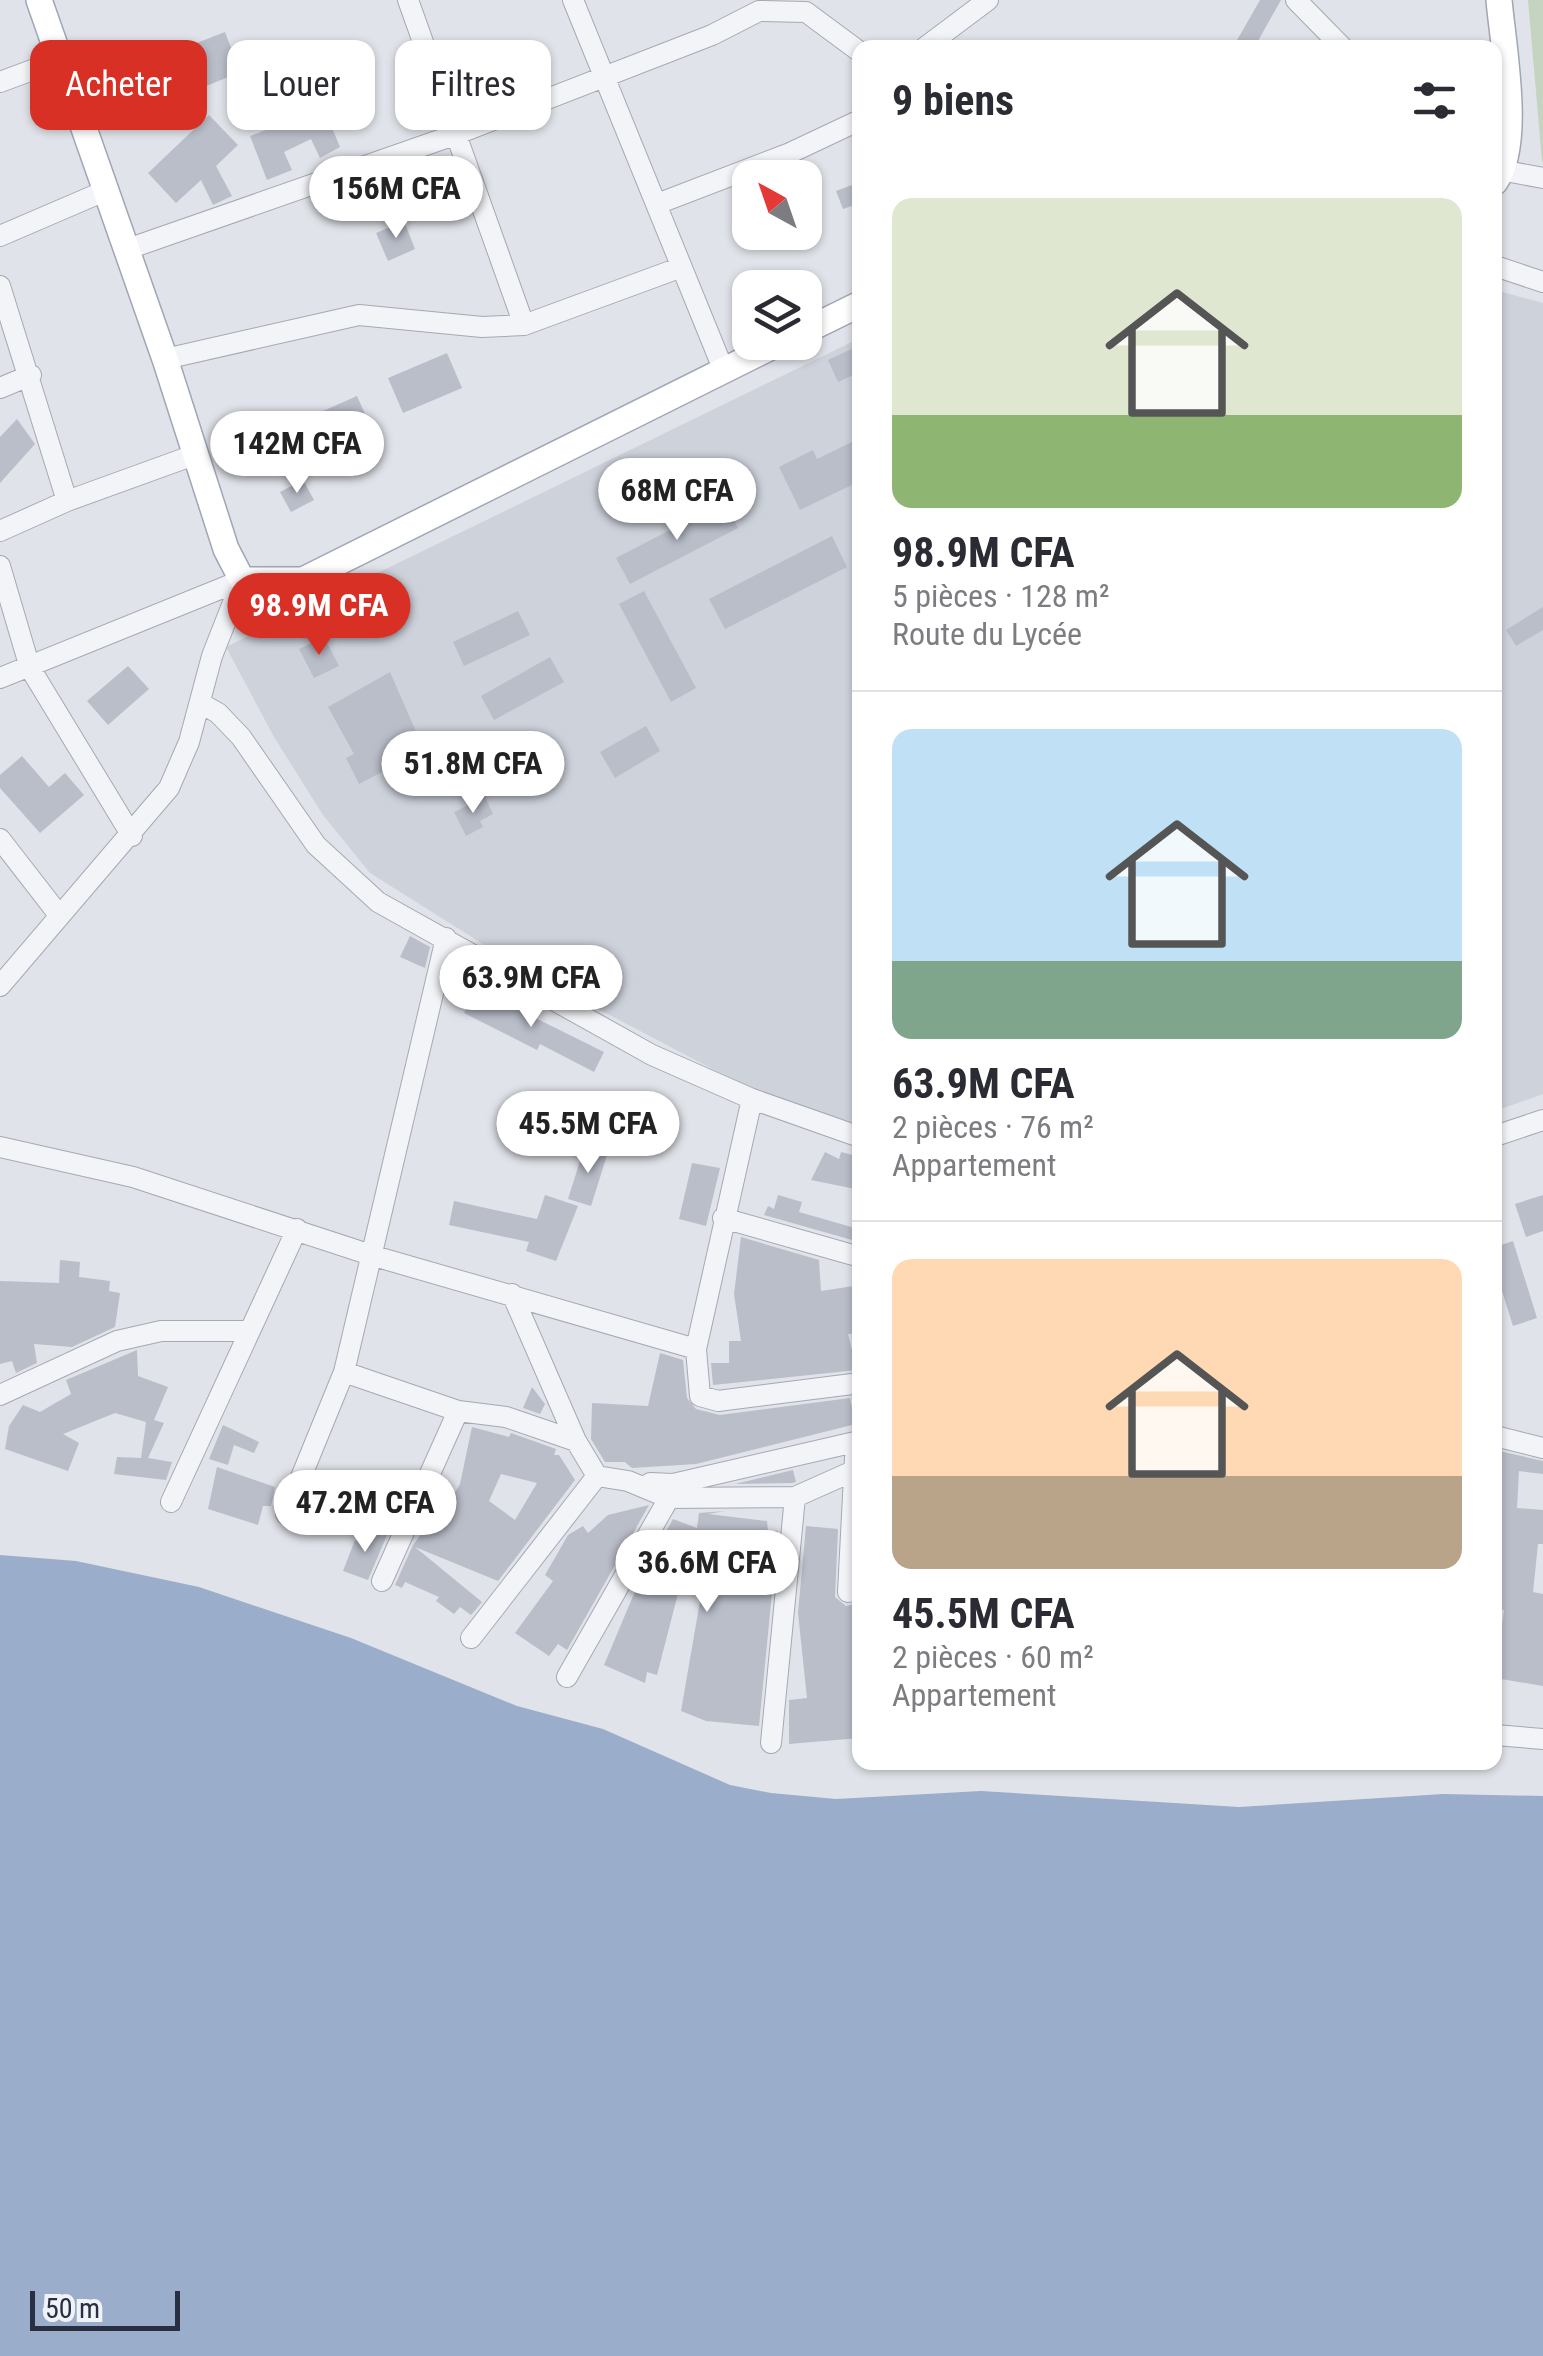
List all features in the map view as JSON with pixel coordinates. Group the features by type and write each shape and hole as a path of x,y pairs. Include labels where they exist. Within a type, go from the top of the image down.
{"main road":[{"path":"39,0 55,40"},
{"path":"1499,0 1509,125 1502,156"},
{"path":"86,130 226,548 242,580 303,580 746,360"},
{"path":"822,323 852,308"}],"street":[{"path":"408,0 524,325"},
{"path":"573,0 601,77 724,371"},
{"path":"737,0 758,11 806,12 852,46"},
{"path":"935,40 988,0"},
{"path":"1296,0 1334,40"},
{"path":"125,250 457,134 712,36 758,11"},
{"path":"0,82 30,71"},
{"path":"656,204 852,123"},
{"path":"1502,174 1543,178"},
{"path":"0,236 107,190"},
{"path":"165,360 360,315 482,328 524,325 679,268"},
{"path":"1502,268 1543,282"},
{"path":"0,286 67,500"},
{"path":"0,388 30,376"},
{"path":"0,530 67,500 194,455"},
{"path":"0,566 30,668 132,836"},
{"path":"0,678 242,580"},
{"path":"0,986 132,836 169,788 200,704 212,656 242,580"},
{"path":"200,704 218,713 240,737 316,845 347,878 378,902 652,1055 752,1100 852,1135"},
{"path":"0,839 59,915"},
{"path":"286,1514 344,1372 446,938"},
{"path":"752,1100 722,1218 696,1350 700,1396 718,1401 852,1384"},
{"path":"1502,1134 1543,1120"},
{"path":"0,1146 133,1177 374,1256 696,1350"},
{"path":"722,1218 852,1254"},
{"path":"171,1502 296,1229"},
{"path":"512,1294 576,1441 598,1476 673,1484 852,1439"},
{"path":"0,1395 117,1341 160,1332 250,1331"},
{"path":"344,1372 458,1411 506,1417 576,1441"},
{"path":"382,1581 458,1411"},
{"path":"1502,1438 1543,1448"},
{"path":"628,1481 669,1498 796,1498 852,1471"},
{"path":"471,1638 598,1476"},
{"path":"567,1677 669,1498"},
{"path":"771,1743 796,1498"},
{"path":"848,1592 852,1542"},
{"path":"1502,1736 1543,1739"}],"shaded area":[{"path":"1502,292 1543,303 1543,1094 1502,1109"},
{"path":"852,342 852,1130 817,1119 720,1073 526,971 370,873 323,815 274,737 226,647 815,360 822,360"}],"green space":[{"path":"1528,0 1543,0 1543,162 1542,161"}],"water":[{"path":"0,1555 76,1561 199,1587 351,1638 517,1706 603,1729 730,1785 771,1793 836,1799 981,1791 1239,1807 1443,1794 1543,1796 1543,2356 0,2356"}],"building":[{"path":"1260,0 1281,0 1258,40 1237,40"},
{"path":"225,32 228,40 227,78 207,86 207,40"},
{"path":"207,117 238,145 216,166 232,196 213,205 201,180 176,203 148,173 193,130 207,130"},
{"path":"266,130 333,130 340,147 320,158 311,139 284,152 292,170 267,180 250,136"},
{"path":"852,185 852,206 843,209 836,191"},
{"path":"404,221 415,249 388,261 376,233"},
{"path":"852,349 852,376 838,382 828,360"},
{"path":"447,353 462,388 403,413 388,378"},
{"path":"357,396 370,425 330,443 324,431 287,447 280,430"},
{"path":"17,419 35,444 0,483 0,437"},
{"path":"852,442 852,485 800,510 779,467 813,450 817,459"},
{"path":"303,480 314,500 291,512 280,492"},
{"path":"724,502 738,528 630,584 616,558"},
{"path":"832,536 847,567 725,629 709,599"},
{"path":"644,591 696,688 671,702 619,604"},
{"path":"1543,607 1543,630 1516,646 1506,630"},
{"path":"518,611 530,635 464,666 453,642"},
{"path":"324,637 339,666 314,678 299,649"},
{"path":"550,657 564,682 494,720 481,696"},
{"path":"128,666 149,689 108,725 87,701"},
{"path":"390,672 424,750 359,784 346,758 354,754 328,707"},
{"path":"646,726 660,751 615,778 600,752"},
{"path":"22,756 49,787 65,773 84,795 40,833 0,788 0,775"},
{"path":"485,797 493,814 480,821 483,827 466,836 454,812"},
{"path":"410,936 430,947 425,968 400,957"},
{"path":"477,989 604,1052 594,1072 540,1044 537,1050 464,1013"},
{"path":"585,1145 608,1152 591,1206 568,1199"},
{"path":"825,1152 839,1159 841,1152 852,1155 852,1188 811,1180"},
{"path":"692,1163 720,1168 706,1226 679,1219"},
{"path":"545,1195 578,1206 556,1261 526,1251 529,1242 449,1225 454,1201 537,1219"},
{"path":"778,1195 802,1202 799,1212 852,1227 852,1240 764,1215 768,1206 774,1209"},
{"path":"1543,1195 1543,1231 1526,1237 1515,1204"},
{"path":"741,1237 819,1260 821,1291 852,1286 852,1334 848,1334 852,1371 713,1385 711,1363 729,1363 729,1341 741,1341 734,1294"},
{"path":"1513,1241 1537,1318 1513,1326 1502,1291 1502,1245"},
{"path":"60,1260 80,1262 79,1277 110,1281 109,1291 120,1293 115,1327 72,1347 34,1344 37,1363 16,1373 12,1361 0,1364 0,1281 59,1283"},
{"path":"137,1350 138,1376 168,1387 154,1420 164,1423 148,1458 172,1462 166,1480 114,1474 117,1457 141,1458 146,1422 115,1413 63,1434 79,1443 68,1471 5,1449 9,1426 23,1405 40,1412 71,1394 66,1380"},
{"path":"660,1353 683,1360 687,1398 696,1409 720,1415 850,1398 852,1425 696,1464 632,1468 625,1462 605,1462 591,1439 592,1403 648,1406"},
{"path":"532,1387 545,1404 540,1414 523,1408"},
{"path":"223,1425 259,1442 254,1453 234,1445 228,1465 209,1459"},
{"path":"472,1427 509,1437 511,1433 556,1449 554,1455 559,1455 575,1480 498,1581 415,1547 482,1602 471,1615 460,1607 454,1614 436,1601 439,1597 405,1582 402,1588 395,1585 413,1545 437,1514 441,1517 460,1484","holes":["501,1474 537,1483 515,1520 489,1501"]},
{"path":"1502,1452 1543,1461 1543,1474 1519,1471 1517,1508 1543,1510 1543,1544 1538,1544 1533,1592 1543,1594 1543,1686 1502,1679"},
{"path":"217,1467 275,1487 271,1506 263,1506 258,1525 208,1509"},
{"path":"793,1470 796,1482 792,1483 735,1484"},
{"path":"649,1505 567,1650 558,1644 549,1656 515,1633 553,1581 545,1575 568,1535 583,1526 588,1533 608,1515"},
{"path":"725,1511 708,1514 767,1521 768,1531 778,1531 759,1726 706,1721 681,1711 704,1578 683,1574 657,1675 647,1672 645,1683 604,1665 644,1570 673,1519 697,1528 699,1513"},
{"path":"806,1526 838,1529 835,1597 846,1606 852,1605 852,1739 789,1744 789,1700 807,1698 798,1613"},
{"path":"369,1528 387,1535 368,1580 343,1571 355,1540 363,1543"}]}
